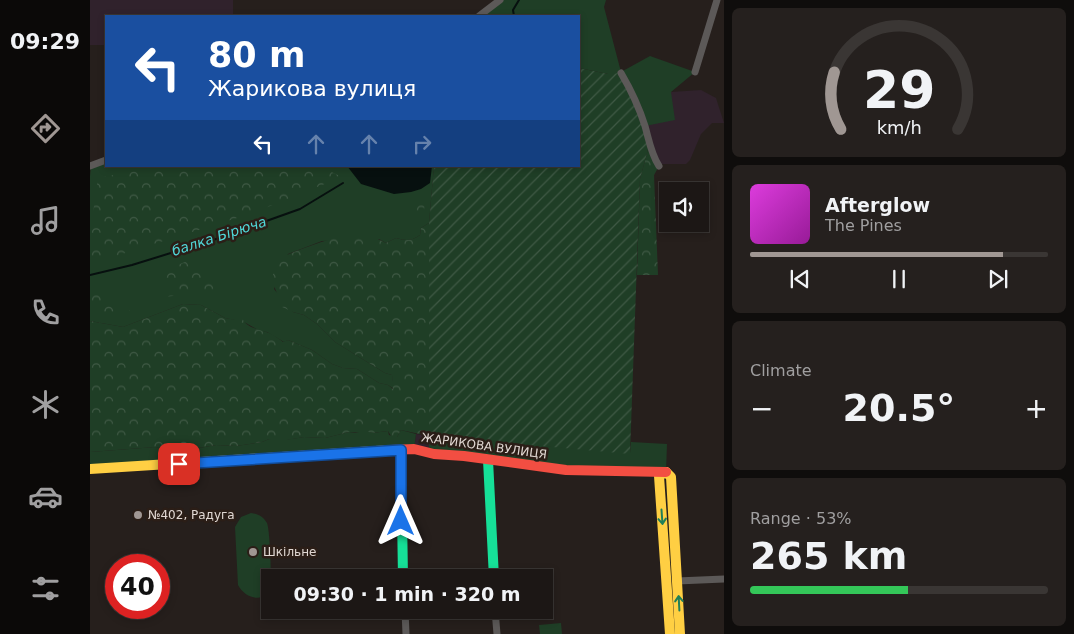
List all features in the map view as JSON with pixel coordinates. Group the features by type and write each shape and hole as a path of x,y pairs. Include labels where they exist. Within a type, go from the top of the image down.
{"street":[{"path":"479,15 500,0"},
{"path":"695,72 717,0"},
{"path":"621,73 632,92 645,126 652,156 659,166"},
{"path":"90,166 105,160"},
{"name":"ЖАРИКОВА ВУЛИЦЯ","path":"90,469 414,449 429,453 566,470 666,472"},
{"path":"401,450 403,569"},
{"path":"488,460 494,569"},
{"path":"670,634 659,476 666,472 670,477 680,634"},
{"path":"677,581 724,579"},
{"path":"405,619 406,634"},
{"path":"496,619 497,634"}],"shaded area":[{"path":"90,0 233,0 233,15 105,15 105,45 90,45"},
{"path":"701,90 716,98 724,123 712,123 701,134 690,160 686,164 661,164 659,166 645,126 671,92"},
{"path":"348,167 432,167 430,183 421,189 411,192 394,194 361,184"},
{"path":"416,434 429,436 429,453 414,449"}],"green space":[{"path":"500,0 606,0 604,7 621,72 650,56 695,72 671,92 675,120 645,126 608,74 580,68 580,15 480,15"},
{"path":"580,68 608,74 621,73 650,142 640,179 630,454 429,436 429,223 434,167 580,167"},
{"path":"650,142 659,166 654,175 658,275 637,275 640,179"},
{"path":"105,160 105,167 434,167 429,223 421,228 420,235 409,240 396,238 386,243 379,239 322,241 288,254 274,289 293,312 304,315 317,324 335,342 385,373 392,375 394,389 379,383 357,369 343,368 332,364 312,350 288,340 284,342 267,332 260,331 244,322 225,318 201,305 183,304 123,327 90,321 91,166"},
{"path":"157,167 321,167 342,177 253,213 90,264 90,222 92,220 98,178"},
{"path":"426,197 423,216 414,211 415,198"},
{"path":"429,223 429,436 401,430 397,437 393,439 388,431 372,433 366,431 364,433 349,432 325,438 304,437 275,442 269,439 236,446 216,445 187,450 155,447 90,452 90,321 123,327 183,304 201,305 225,318 237,320 242,318 250,327 271,334 283,342 288,340 312,350 332,364 343,368 357,369 379,383 388,385 393,389 392,375 385,373 335,342 317,324 304,315 280,306 273,281 274,271 287,255 320,242 354,236 376,238 386,243 396,238 409,240 420,235 421,228"},
{"path":"190,260 210,270 219,290 165,297 162,271"},
{"path":"90,286 130,311 104,315 90,314"},
{"path":"366,430 372,433 388,431 389,435 397,437 401,430 416,434 414,449 90,469 90,452 155,447 188,450 216,445 236,446 269,439 325,438"},
{"path":"429,436 630,453 631,442 667,444 666,472 594,469 429,453"},
{"name":"Шкільне","path":"251,513 256,514 267,523 271,569 261,569 260,598 245,594 238,585 235,527 241,517"},
{"path":"561,623 562,634 540,634 539,625"}],"waterway":[{"name":"балка Бірюча","path":"514,15 513,10 519,0"},
{"name":"балка Бірюча","path":"90,275 132,265 216,239 300,209 343,183"}],"traffic: fast":[{"path":"401,450 403,569"},
{"path":"488,460 494,569"}],"traffic: slow":[{"path":"90,469 391,450"},
{"path":"666,472 659,476 670,634"},
{"path":"666,472 671,477 680,634"}],"traffic: jam":[{"path":"391,450 414,449 434,454 464,456 566,470 666,472"}],"place":[{"name":"№402, Радуга","path":"138,515"},
{"name":"Шкільне","path":"253,552"}],"route":[{"path":"179,464 401,450 401,521"}]}
